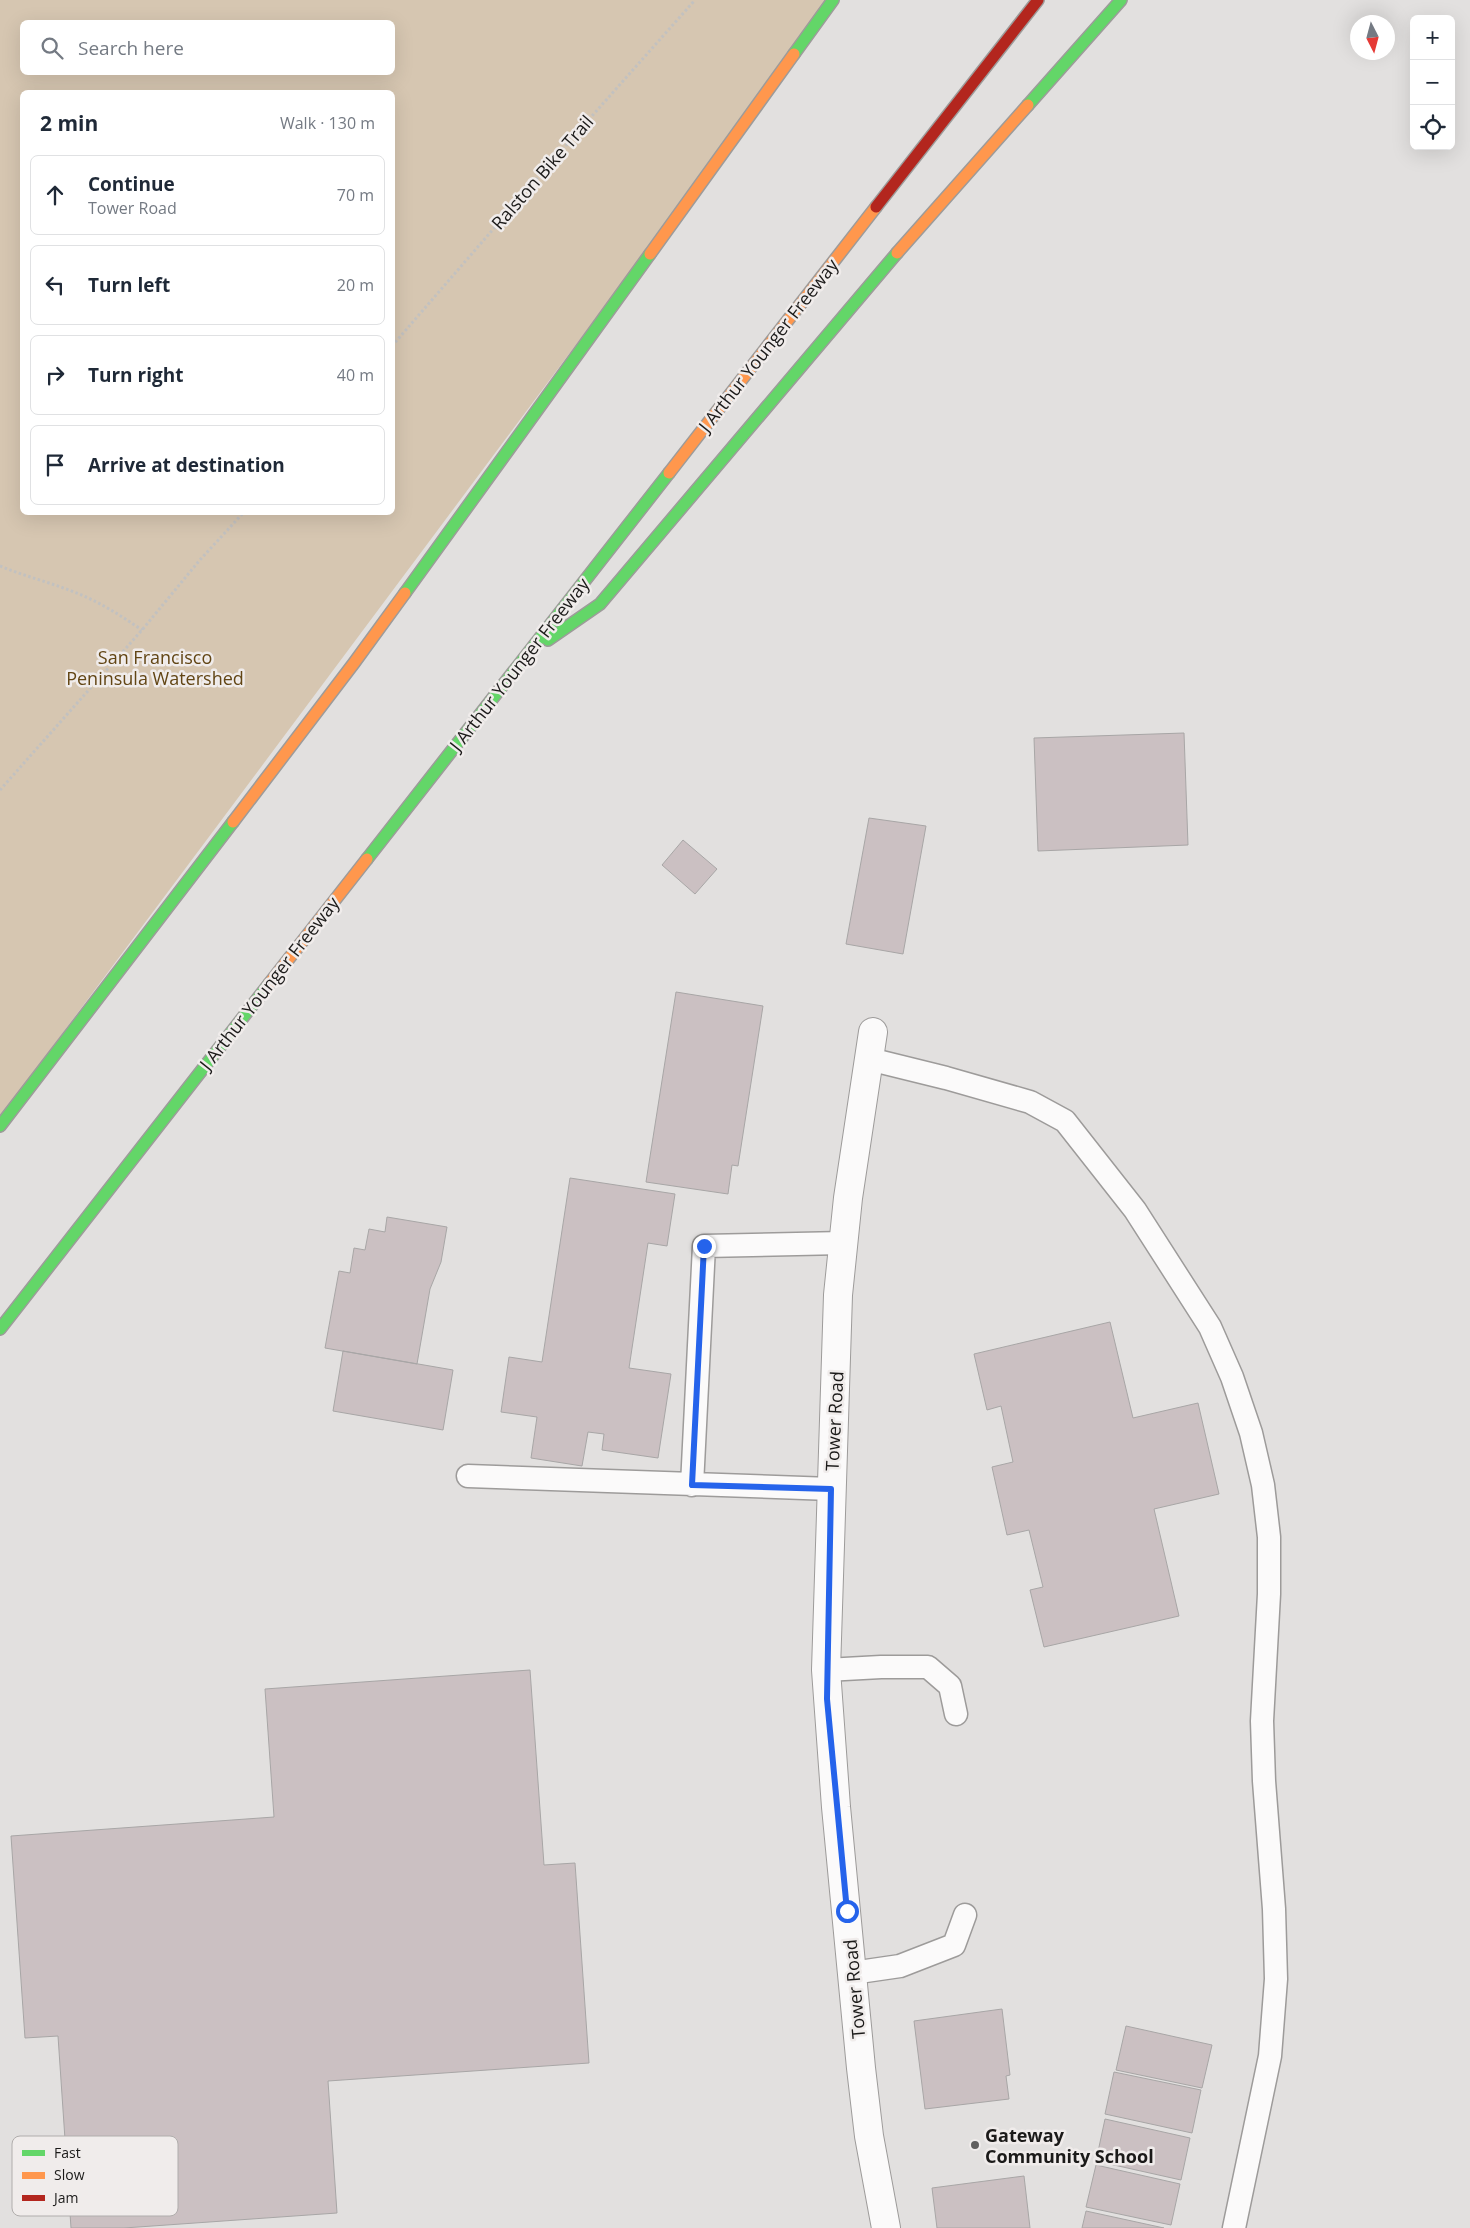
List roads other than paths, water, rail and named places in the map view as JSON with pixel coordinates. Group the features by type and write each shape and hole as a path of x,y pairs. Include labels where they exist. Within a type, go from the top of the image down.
{"highway":[{"path":"0,1126 354,663 834,0"},
{"name":"J Arthur Younger Freeway","path":"0,1329 1038,0"},
{"path":"527,655 600,604 871,282 1121,0"}],"street":[{"name":"Tower Road","path":"873,1032 859,1116 838,1295 826,1670 834,1787 852,1973 870,2136 886,2228"}],"lane":[{"path":"869,1059 946,1078 1030,1102 1065,1121 1135,1210 1210,1327 1232,1377 1251,1433 1262,1484 1269,1537 1269,1594 1262,1721 1264,1781 1274,1909 1276,1979 1270,2056 1234,2228"},
{"path":"692,1485 704,1246 844,1243"},
{"path":"468,1476 831,1489"},
{"path":"826,1670 928,1667 950,1686 956,1714"},
{"path":"852,1973 900,1966 954,1945 966,1915"}],"place":[{"name":"Gateway Community School","path":"975,2145"}],"park label":[{"name":"San Francisco Peninsula Watershed","path":"155,668"}]}
